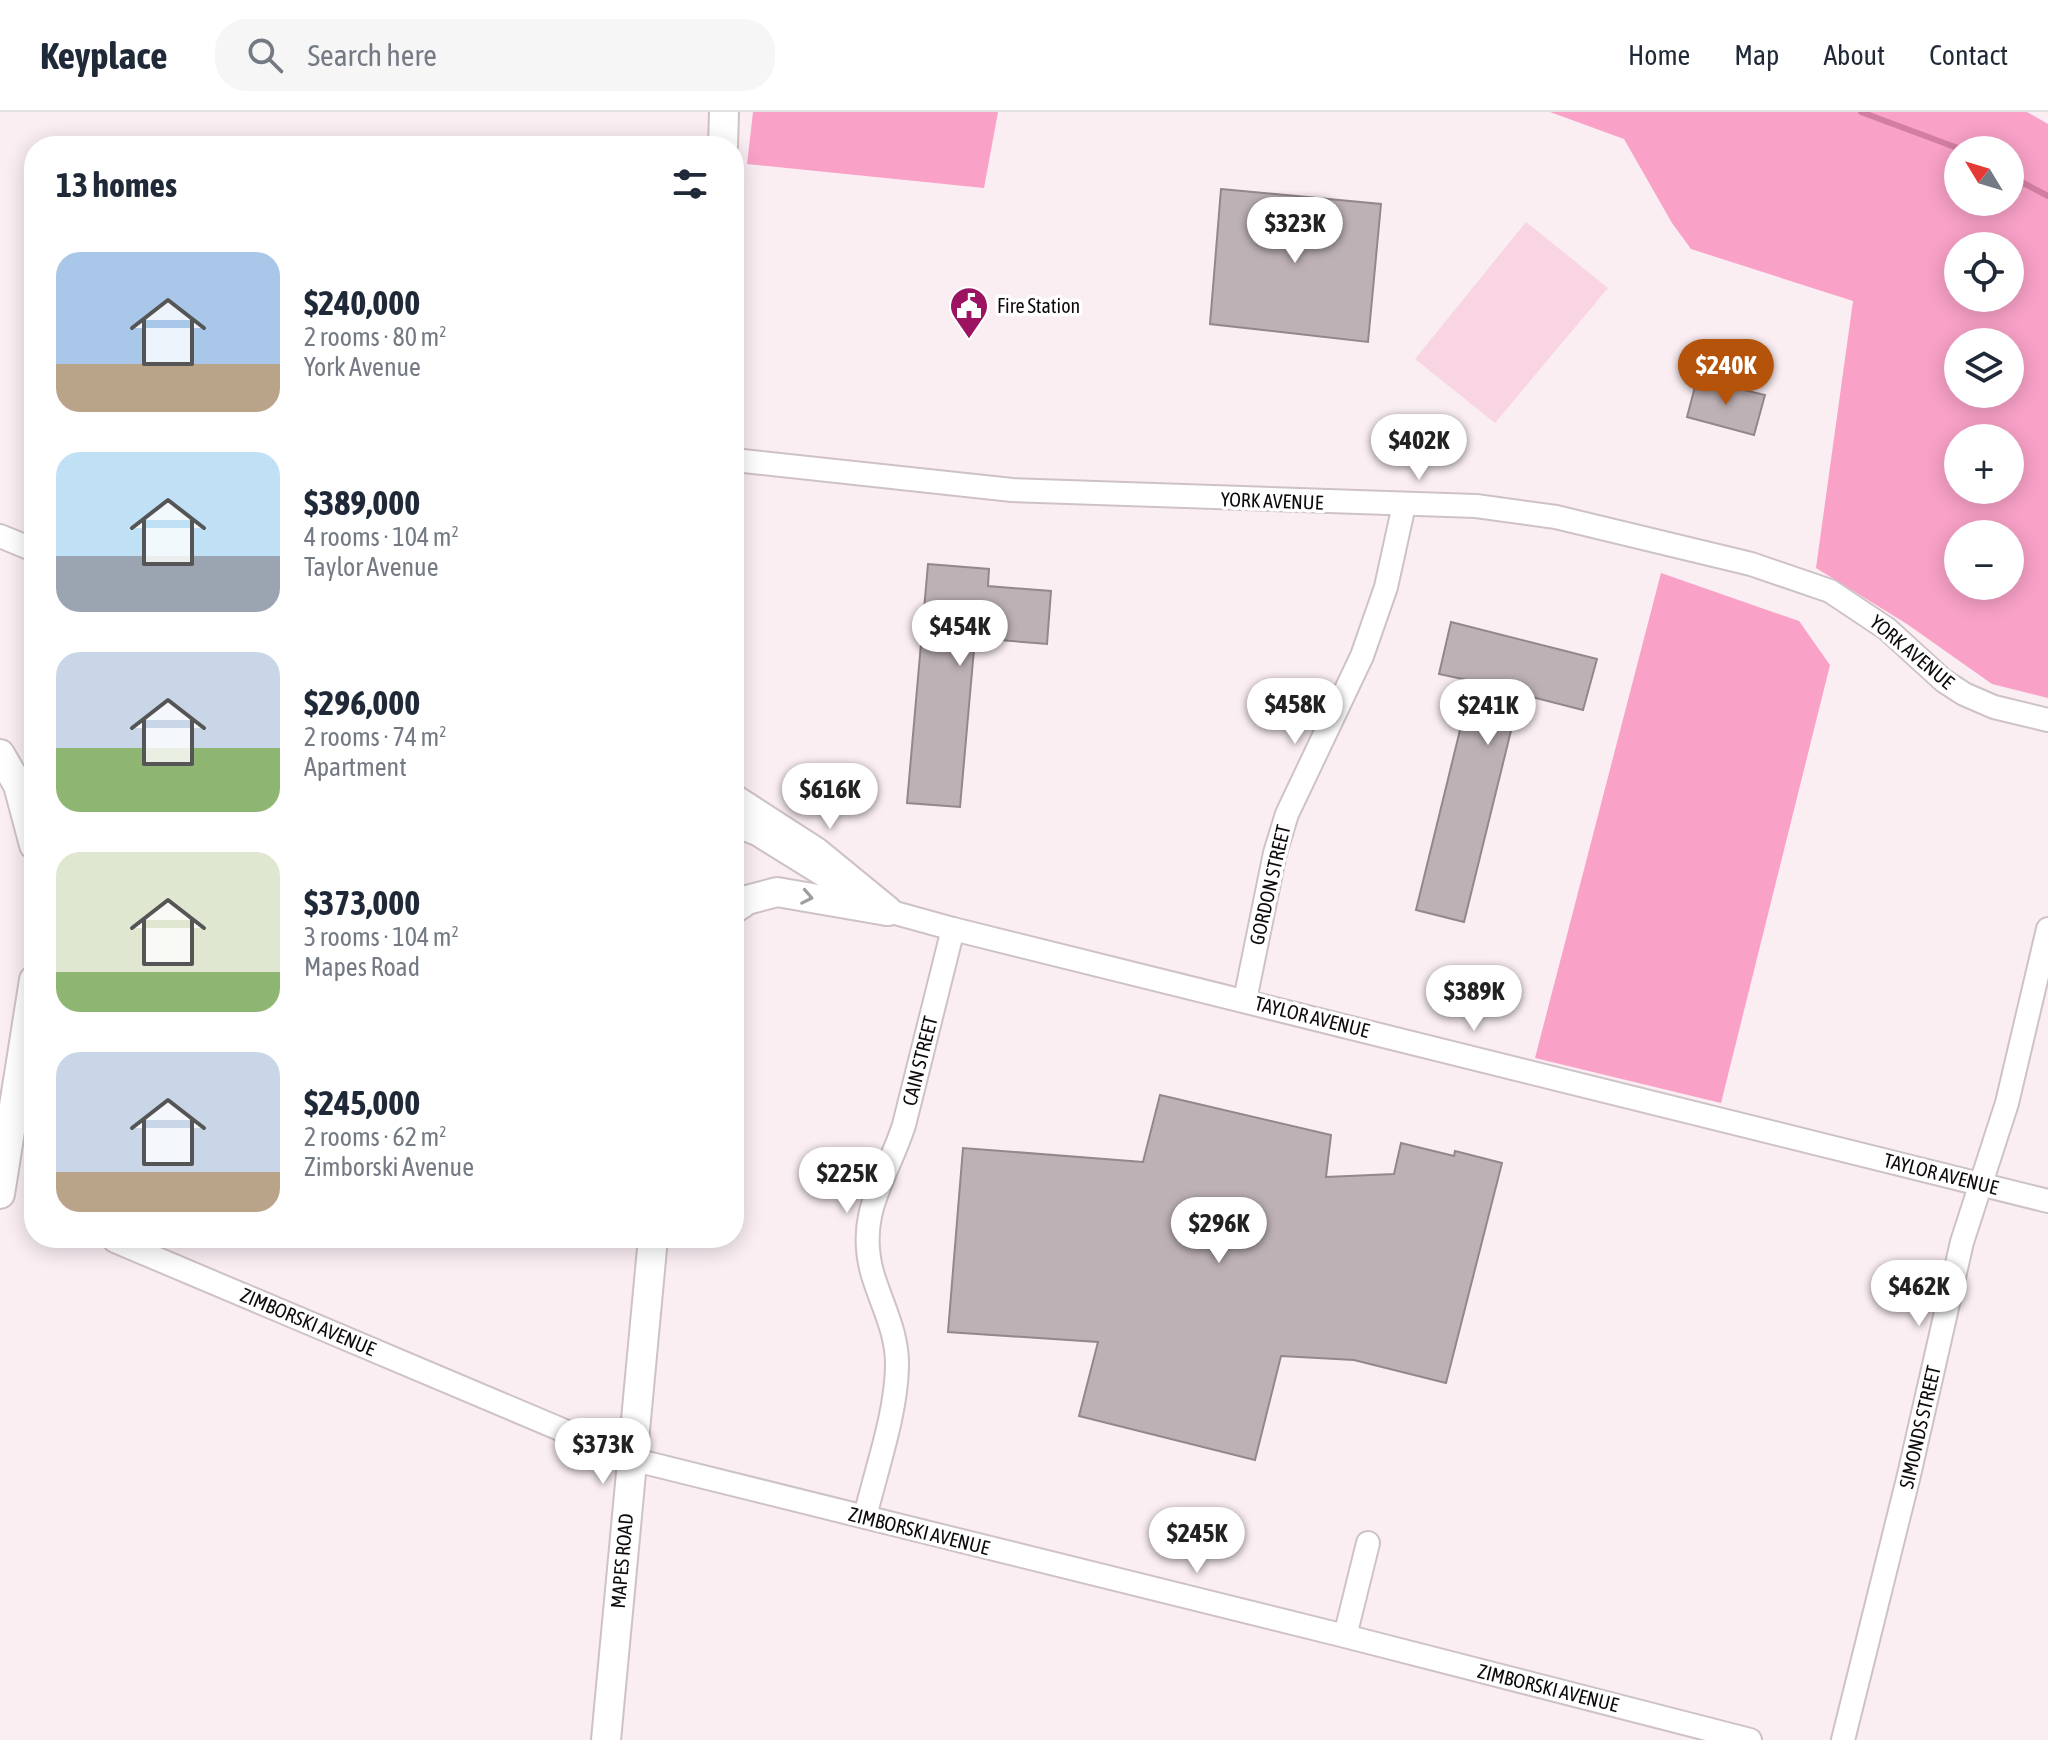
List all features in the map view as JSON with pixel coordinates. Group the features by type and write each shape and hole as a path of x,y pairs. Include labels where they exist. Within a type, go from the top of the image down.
{"street":[{"path":"723,136 724,112"},
{"name":"YORK AVENUE","path":"744,461 1012,490 1476,506 1556,517 1654,539 1791,576 1830,591 1861,609 1944,681 1964,694 1994,707 2048,720"},
{"name":"GORDON STREET","path":"1245,1000 1283,827 1362,656 1386,587 1404,505"},
{"path":"0,536 24,546"},
{"path":"0,754 18,785 24,808"},
{"path":"744,805 816,852 888,911"},
{"name":"TAYLOR AVENUE","path":"744,829 888,911 2048,1201"},
{"path":"744,902 777,892 888,911"},
{"name":"CAIN STREET","path":"865,1517 895,1390 897,1365 895,1337 871,1269 868,1238 870,1212 877,1187 904,1125 953,929"},
{"name":"SIMONDS STREET","path":"1843,1740 1909,1475 1962,1242 2007,1103 2048,929"},
{"path":"0,1194 24,1043"},
{"name":"ZIMBORSKI AVENUE","path":"132,1248 631,1459 1750,1740"},
{"name":"MAPES ROAD","path":"606,1740 652,1248"},
{"path":"1345,1636 1368,1543"}],"shaded area":[{"path":"753,112 998,112 984,188 747,164"},
{"path":"1550,112 2027,112 2048,124 2048,698 1992,684 1907,624 1816,568 1853,301 1691,249 1672,223 1624,139"},
{"path":"1526,222 1608,288 1495,423 1415,359"},
{"path":"1661,573 1799,621 1830,665 1721,1103 1535,1058"}],"building":[{"path":"1221,189 1381,204 1368,342 1210,324"},
{"path":"1697,379 1765,395 1754,435 1687,417"},
{"path":"928,564 989,569 988,586 1051,591 1047,644 975,638 960,807 907,803"},
{"path":"1451,622 1597,659 1583,710 1520,694 1464,922 1416,910 1472,681 1439,674"},
{"path":"1160,1095 1331,1135 1326,1177 1394,1174 1401,1143 1454,1156 1455,1151 1502,1163 1446,1383 1354,1360 1281,1356 1255,1460 1079,1416 1098,1342 948,1332 963,1148 1143,1162"}],"waterway":[{"path":"1861,112 1944,143"},
{"path":"2024,183 2048,196"}],"place":[{"name":"Fire Station","path":"969,340"}]}
